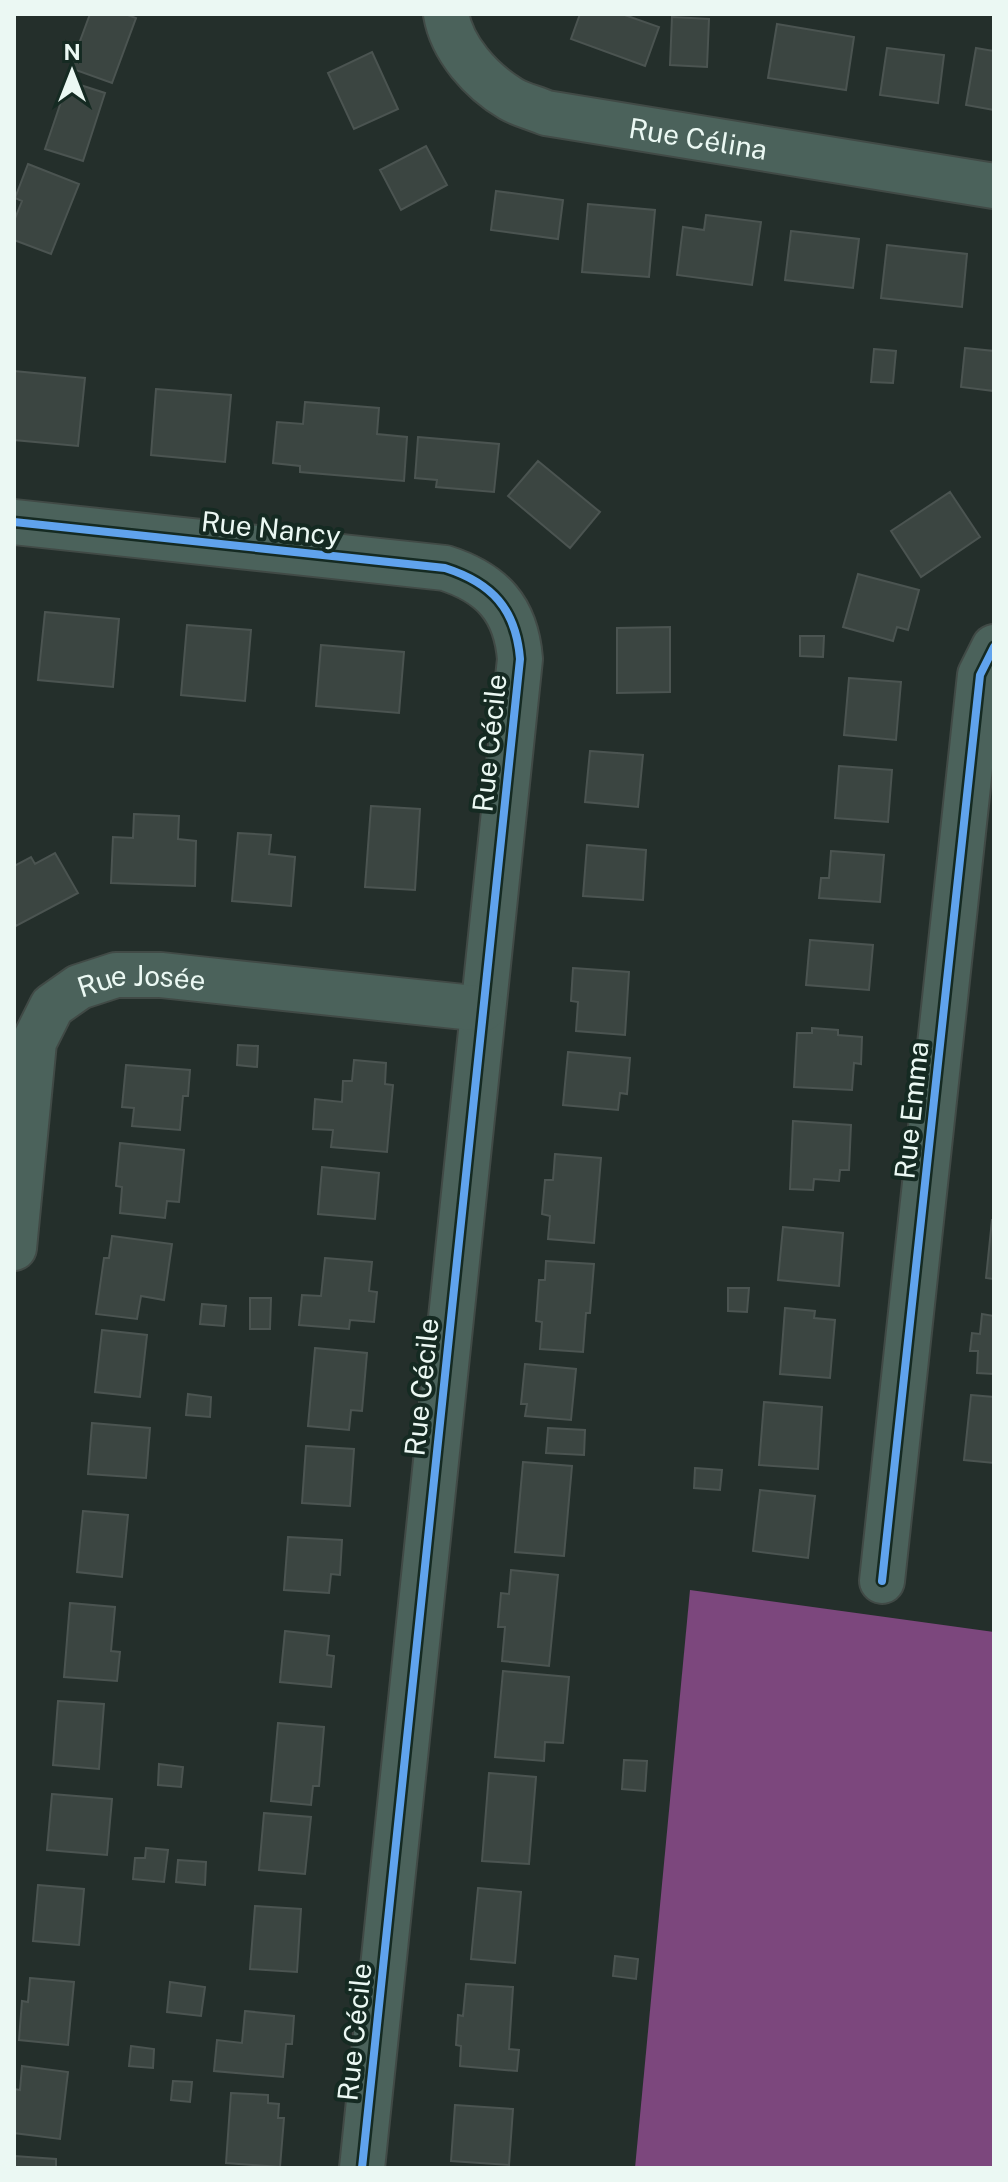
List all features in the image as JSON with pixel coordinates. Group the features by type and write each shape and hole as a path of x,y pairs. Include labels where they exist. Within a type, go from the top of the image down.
{"street":[{"name":"Rue Célina","path":"446,14 463,55 486,82 512,100 546,113 994,186"},
{"name":"Rue Nancy","path":"14,522 445,568 467,575 484,586 508,613"},
{"name":"Rue Cécile","path":"362,2168 520,659 515,630 508,613"},
{"name":"Rue Emma","path":"882,1581 980,675 994,647"},
{"name":"Rue Josée","path":"14,1248 34,1042 52,1006 79,987 116,975 161,975 483,1009"}],"shaded area":[{"path":"690,1590 994,1632 994,2168 635,2168"}],"building":[{"path":"90,14 125,14 136,18 112,83 70,68"},
{"path":"580,14 622,14 659,27 645,66 571,39"},
{"path":"672,17 709,19 707,67 670,65"},
{"path":"777,24 854,37 846,90 768,78"},
{"path":"887,48 944,55 938,103 880,95"},
{"path":"976,48 994,51 994,110 966,105"},
{"path":"372,52 398,109 354,129 328,73"},
{"path":"68,81 105,93 83,161 45,149"},
{"path":"426,146 447,185 401,210 380,170"},
{"path":"28,164 79,184 51,254 14,240 14,221 22,201 15,198"},
{"path":"496,191 563,200 558,239 491,230"},
{"path":"588,204 655,210 649,277 582,272"},
{"path":"706,215 761,222 752,285 677,275 683,227 704,230"},
{"path":"791,231 859,239 853,288 785,280"},
{"path":"887,245 967,254 962,307 881,298"},
{"path":"965,348 994,351 994,391 961,387"},
{"path":"874,349 896,351 893,383 871,382"},
{"path":"14,371 85,378 78,446 14,440"},
{"path":"156,389 231,395 225,462 151,455"},
{"path":"305,402 379,408 377,434 407,437 404,481 300,472 300,466 273,463 277,422 303,424"},
{"path":"418,437 499,444 494,492 436,487 437,480 415,478"},
{"path":"538,461 600,512 570,548 508,496"},
{"path":"950,492 980,537 921,577 891,531"},
{"path":"858,574 919,590 908,630 897,627 893,641 843,627"},
{"path":"45,612 119,619 113,687 38,680"},
{"path":"187,625 251,630 245,701 181,695"},
{"path":"670,627 670,692 617,693 617,628"},
{"path":"800,636 824,636 823,657 800,656"},
{"path":"321,645 404,652 399,713 316,706"},
{"path":"849,678 901,682 896,740 844,735"},
{"path":"590,751 643,755 638,807 585,802"},
{"path":"839,766 892,770 888,822 835,818"},
{"path":"371,806 420,809 415,890 365,887"},
{"path":"134,814 179,816 178,839 196,841 195,886 111,883 113,837 133,838"},
{"path":"238,833 271,835 269,854 295,857 291,906 232,901"},
{"path":"587,845 646,850 643,900 583,896"},
{"path":"831,851 884,855 880,902 819,898 821,878 829,878"},
{"path":"55,853 78,893 16,926 14,866 31,857 35,864"},
{"path":"810,940 873,945 869,990 806,985"},
{"path":"573,968 629,972 625,1035 576,1031 578,1002 571,1001"},
{"path":"812,1028 838,1030 838,1035 862,1037 861,1064 854,1063 852,1090 794,1087 797,1033 812,1033"},
{"path":"238,1045 258,1046 257,1067 237,1065"},
{"path":"568,1052 630,1058 627,1094 620,1093 618,1110 563,1105"},
{"path":"354,1060 386,1063 385,1084 393,1085 387,1152 331,1147 333,1130 313,1129 315,1099 342,1102 343,1081 352,1081"},
{"path":"126,1065 190,1070 188,1096 183,1096 180,1130 132,1126 134,1108 122,1107"},
{"path":"793,1121 851,1125 849,1170 840,1170 839,1181 814,1179 813,1190 790,1189"},
{"path":"120,1143 184,1150 179,1202 167,1201 165,1218 120,1213 122,1187 116,1186"},
{"path":"555,1154 601,1158 594,1243 548,1239 550,1216 542,1214 545,1180 553,1180"},
{"path":"322,1167 379,1173 375,1219 318,1214"},
{"path":"994,1220 994,1279 986,1278"},
{"path":"783,1227 843,1233 839,1286 778,1280"},
{"path":"112,1236 172,1244 164,1300 141,1296 137,1319 96,1314 104,1258 109,1258"},
{"path":"325,1258 372,1262 369,1291 377,1292 374,1322 350,1320 349,1329 299,1325 302,1295 321,1296"},
{"path":"546,1261 594,1264 583,1352 540,1349 542,1322 536,1321 539,1280 545,1280"},
{"path":"728,1288 749,1288 747,1312 728,1311"},
{"path":"250,1298 271,1298 270,1329 250,1329"},
{"path":"202,1304 226,1306 224,1326 200,1324"},
{"path":"785,1308 815,1311 814,1318 835,1320 830,1378 780,1374"},
{"path":"982,1314 994,1316 994,1374 977,1373 978,1351 970,1351 972,1333 980,1334"},
{"path":"102,1330 147,1335 140,1397 95,1392"},
{"path":"315,1348 367,1353 362,1411 351,1410 349,1430 308,1426"},
{"path":"525,1364 576,1369 571,1420 525,1416 527,1404 521,1404"},
{"path":"188,1394 211,1397 210,1417 186,1415"},
{"path":"971,1395 994,1397 994,1463 964,1460"},
{"path":"764,1402 822,1407 818,1469 759,1465"},
{"path":"92,1423 150,1428 146,1478 88,1474"},
{"path":"548,1428 585,1430 584,1455 546,1453"},
{"path":"306,1446 354,1449 350,1506 302,1503"},
{"path":"523,1462 572,1466 564,1556 515,1552"},
{"path":"695,1468 722,1470 720,1490 694,1488"},
{"path":"760,1490 815,1496 808,1558 753,1551"},
{"path":"83,1511 128,1515 122,1577 77,1572"},
{"path":"288,1537 342,1540 340,1575 331,1574 329,1593 284,1590"},
{"path":"511,1570 558,1575 549,1666 502,1661 505,1627 498,1627 501,1593 509,1594"},
{"path":"70,1603 115,1607 111,1651 120,1652 117,1681 64,1677"},
{"path":"285,1631 329,1636 327,1655 334,1656 331,1687 280,1682"},
{"path":"503,1671 569,1677 563,1743 545,1742 544,1761 495,1757"},
{"path":"58,1701 104,1704 99,1769 53,1765"},
{"path":"278,1723 324,1727 319,1786 313,1786 311,1805 271,1801"},
{"path":"624,1760 647,1761 645,1791 622,1789"},
{"path":"159,1764 183,1767 181,1787 158,1785"},
{"path":"489,1773 536,1777 529,1864 482,1861"},
{"path":"52,1794 112,1799 107,1855 47,1850"},
{"path":"264,1813 311,1817 305,1874 259,1870"},
{"path":"146,1848 168,1850 164,1882 133,1879 135,1858 145,1858"},
{"path":"178,1860 206,1862 205,1885 176,1882"},
{"path":"38,1885 84,1889 79,1945 33,1941"},
{"path":"478,1888 521,1892 515,1963 471,1959"},
{"path":"255,1906 301,1909 297,1972 250,1969"},
{"path":"615,1956 638,1959 636,1979 613,1976"},
{"path":"30,1978 74,1982 68,2045 19,2040 22,2001 28,2002"},
{"path":"170,1982 205,1987 201,2016 167,2012"},
{"path":"466,1984 513,1987 509,2049 519,2050 517,2071 460,2066 461,2046 456,2045 458,2015 463,2016"},
{"path":"245,2011 294,2016 292,2044 286,2044 283,2077 214,2071 217,2040 242,2043"},
{"path":"131,2046 154,2049 153,2068 129,2066"},
{"path":"22,2066 68,2072 60,2139 14,2133 14,2089 20,2090"},
{"path":"173,2081 192,2082 190,2102 171,2100"},
{"path":"231,2093 268,2095 268,2103 279,2104 278,2118 284,2118 280,2167 226,2163"},
{"path":"455,2105 513,2109 509,2165 451,2161"},
{"path":"14,2156 56,2159 56,2168 14,2168"}],"cycle path":[{"path":"14,522 445,568 476,582 499,600 518,641 520,659 362,2168"},
{"path":"882,1581 980,675 994,647"}]}
